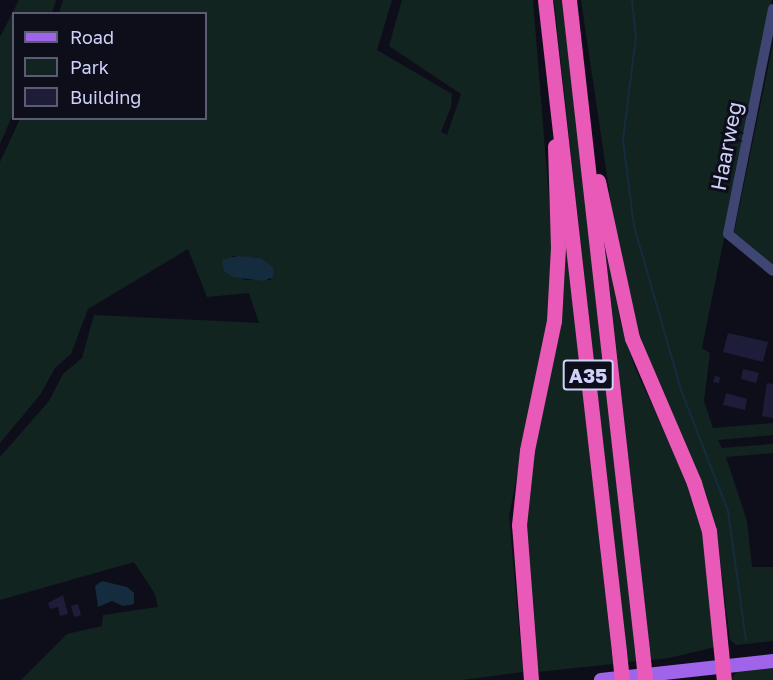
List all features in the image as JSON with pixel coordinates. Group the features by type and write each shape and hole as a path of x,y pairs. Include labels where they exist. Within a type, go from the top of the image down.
{"highway":[{"name":"A35","path":"545,0 622,680"},
{"name":"A35","path":"569,0 645,680"},
{"name":"A35","path":"531,680 519,525 527,450 554,321 557,99"},
{"name":"A35","path":"581,107 632,338 694,483 709,531 724,673"}],"main road":[{"path":"602,680 724,673 773,661"}],"street":[{"name":"Haarweg","path":"773,9 728,234 773,271"}],"green space":[{"path":"19,0 56,0 52,12 13,12"},
{"path":"63,0 392,0 377,50 452,94 451,107 441,132 447,135 461,94 389,46 402,0 533,0 552,236 550,309 509,516 523,672 462,680 21,680 67,634 102,626 103,615 158,607 155,594 134,562 0,600 0,457 49,401 63,374 82,358 94,315 259,323 249,293 207,297 188,249 88,309 71,354 55,368 40,395 0,443 0,162 20,120 207,120 207,12 59,12","holes":["232,256 260,258 271,280 244,280"]},
{"path":"554,0 563,0 640,661 627,662"},
{"path":"581,0 772,0 702,348 710,353 704,401 713,428 773,423 773,435 718,440 722,448 773,444 773,453 726,457 747,521 752,567 773,567 773,641 736,645 730,640 718,542 707,496 642,350 622,277"},
{"path":"12,14 12,116 0,144 0,37"},
{"path":"773,44 773,271 733,237"},
{"path":"563,214 613,664 537,672 523,523"},
{"path":"604,237 621,325 635,368 689,485 703,527 715,647 669,658 651,660"},
{"path":"773,666 773,680 731,680 737,671"}],"water":[{"path":"238,256 260,258 273,267 273,277 264,281 233,277 224,271 222,260"},
{"path":"102,581 127,587 134,593 134,604 123,606 112,601 98,607 95,586"}],"building":[{"path":"728,333 768,342 763,362 723,352"},
{"path":"743,369 759,373 756,383 741,379"},
{"path":"715,376 720,377 719,383 713,382"},
{"path":"767,383 773,384 773,418 762,416"},
{"path":"726,393 747,399 745,410 723,405"},
{"path":"63,595 68,614 60,616 58,607 50,609 48,603"},
{"path":"78,604 81,615 74,617 71,606"}],"waterway":[{"path":"632,0 636,36 623,141 634,226 681,390 728,511 746,641"}]}
